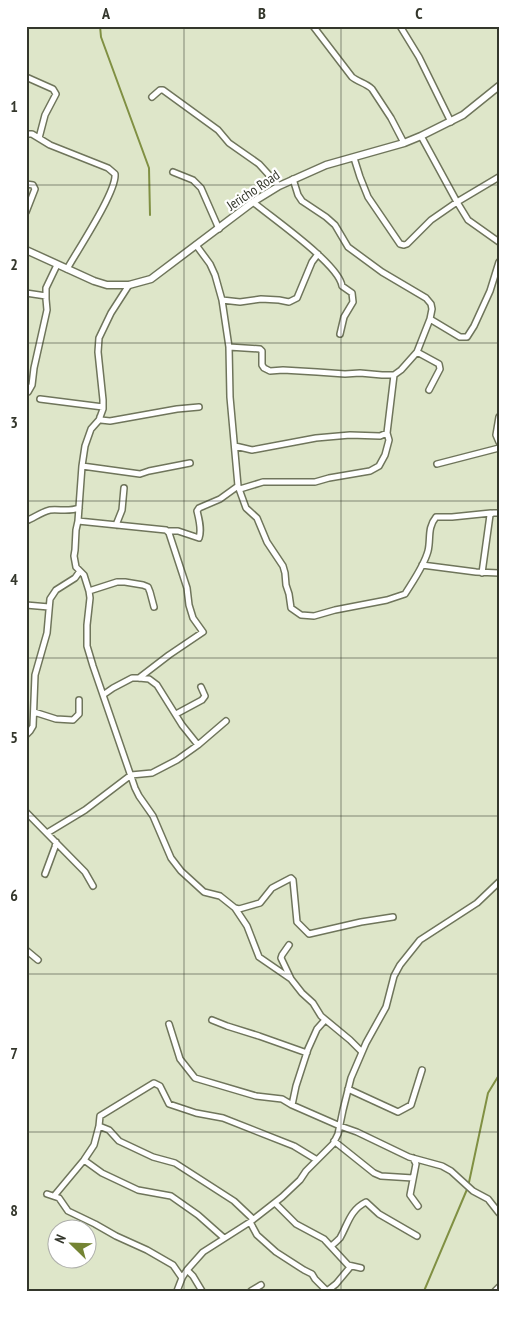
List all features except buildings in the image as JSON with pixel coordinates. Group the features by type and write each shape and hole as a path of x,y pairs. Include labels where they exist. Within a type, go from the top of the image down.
{"street":[{"path":"313,26 352,77 372,89 391,118 404,143"},
{"path":"400,26 419,57 450,122"},
{"path":"26,77 53,89 56,94 45,115 38,138"},
{"name":"Jericho Road","path":"26,250 94,281 129,285 151,279 253,202 278,186 326,165 404,143 421,136 463,115 499,86"},
{"path":"152,97 160,90 163,90 218,130 229,143 259,164 278,186"},
{"path":"26,134 32,134 50,145 108,168 115,174 115,180 102,210 67,269"},
{"path":"421,136 468,220 499,242"},
{"path":"354,158 368,197 402,245 405,246 431,220 499,177"},
{"path":"173,172 193,180 201,188 219,229"},
{"path":"229,347 260,349 262,351 262,365 270,371 394,375 417,352 430,319 432,308 428,300 382,272 348,247 335,225 302,201 293,179"},
{"path":"26,184 33,186 35,190 26,212"},
{"path":"253,202 318,254 342,280 342,286 352,293 353,302 344,317 340,334"},
{"path":"196,245 210,264 222,300 229,347 230,397 239,488 246,508 257,518 267,542 283,566 292,608 301,615 314,616 351,606 380,602 405,594 428,552 431,523 436,517 499,513"},
{"path":"222,300 240,302 261,299 289,302 294,300 297,298 312,262 318,254"},
{"path":"430,319 460,337 467,337 490,291 499,262"},
{"path":"26,392 31,390 47,310 46,288 57,265"},
{"path":"129,285 111,313 99,338 98,352 103,407 100,417 88,434 82,466 74,556 76,567 84,575 89,591 87,646 120,747 139,796 153,816 171,858 181,871 204,892 220,896 235,908 247,926 259,957 291,979"},
{"path":"26,293 46,296"},
{"path":"417,352 440,366 429,390"},
{"path":"78,522 178,531 199,538 200,528 197,511 199,508 239,488 263,482 315,482 370,470 379,466 385,455 389,440 387,433 394,375"},
{"path":"40,399 103,407"},
{"path":"100,417 101,420 110,421 177,408 198,407"},
{"path":"499,417 496,435 499,442"},
{"path":"235,446 252,450 316,438 350,435 380,436 387,433"},
{"path":"437,464 499,448"},
{"path":"82,466 140,474 190,462"},
{"path":"116,525 122,510 124,488"},
{"path":"26,521 50,510 73,511 79,508"},
{"path":"482,573 491,513"},
{"path":"139,678 203,632 193,618 187,588 181,574 170,532 168,531"},
{"path":"422,565 482,573 499,573"},
{"path":"26,735 32,726 35,675 47,633 50,599 56,590 75,578 80,571"},
{"path":"89,591 118,582 143,585 148,587 154,607"},
{"path":"26,605 49,607"},
{"path":"103,695 132,678 149,679 157,685 182,725 198,745"},
{"path":"176,714 202,700 205,696 201,687"},
{"path":"34,712 56,719 73,720 79,714 79,700"},
{"path":"47,833 85,810 131,775 152,773 177,760 226,721"},
{"path":"26,812 85,872 92,886"},
{"path":"45,874 56,842"},
{"path":"235,908 240,909 260,903 272,888 291,878 293,880 297,922 309,934 393,916"},
{"path":"177,1291 187,1270 203,1252 252,1221 275,1203 300,1180 334,1141 338,1134 351,1078 362,1052 386,1007 394,976 400,965 420,940 477,903 499,882"},
{"path":"289,945 281,958 291,979 313,1003 325,1020 362,1052"},
{"path":"26,950 38,960"},
{"path":"212,1020 307,1053"},
{"path":"292,1105 307,1053 317,1029 325,1020"},
{"path":"169,1024 180,1059 195,1078 256,1096 282,1099 413,1158 442,1166 451,1171 473,1191 488,1199 499,1213"},
{"path":"348,1089 398,1112 411,1105 422,1070"},
{"path":"54,1196 94,1145 100,1116 154,1083 160,1086 169,1104 196,1113 223,1118 294,1146 317,1160"},
{"path":"99,1126 109,1130 119,1141 153,1158 175,1163 234,1201 252,1221 257,1235 276,1252 312,1274 315,1280 327,1291 336,1284 351,1266"},
{"path":"334,1141 374,1173 381,1176 413,1178"},
{"path":"413,1158 416,1164 410,1194 418,1206"},
{"path":"84,1160 102,1173 138,1190 170,1196 198,1215 224,1238"},
{"path":"47,1194 59,1198 68,1211 173,1265 182,1278"},
{"path":"331,1246 339,1239 348,1220 360,1205 366,1202 379,1214 417,1236"},
{"path":"275,1203 296,1224 324,1239 348,1265 361,1268"},
{"path":"187,1270 202,1291"},
{"path":"251,1291 262,1285"},
{"path":"496,1291 499,1287"}],"waterway":[{"path":"100,26 101,37 149,168 150,215"},
{"path":"424,1291 468,1187 488,1093 499,1075"}]}
